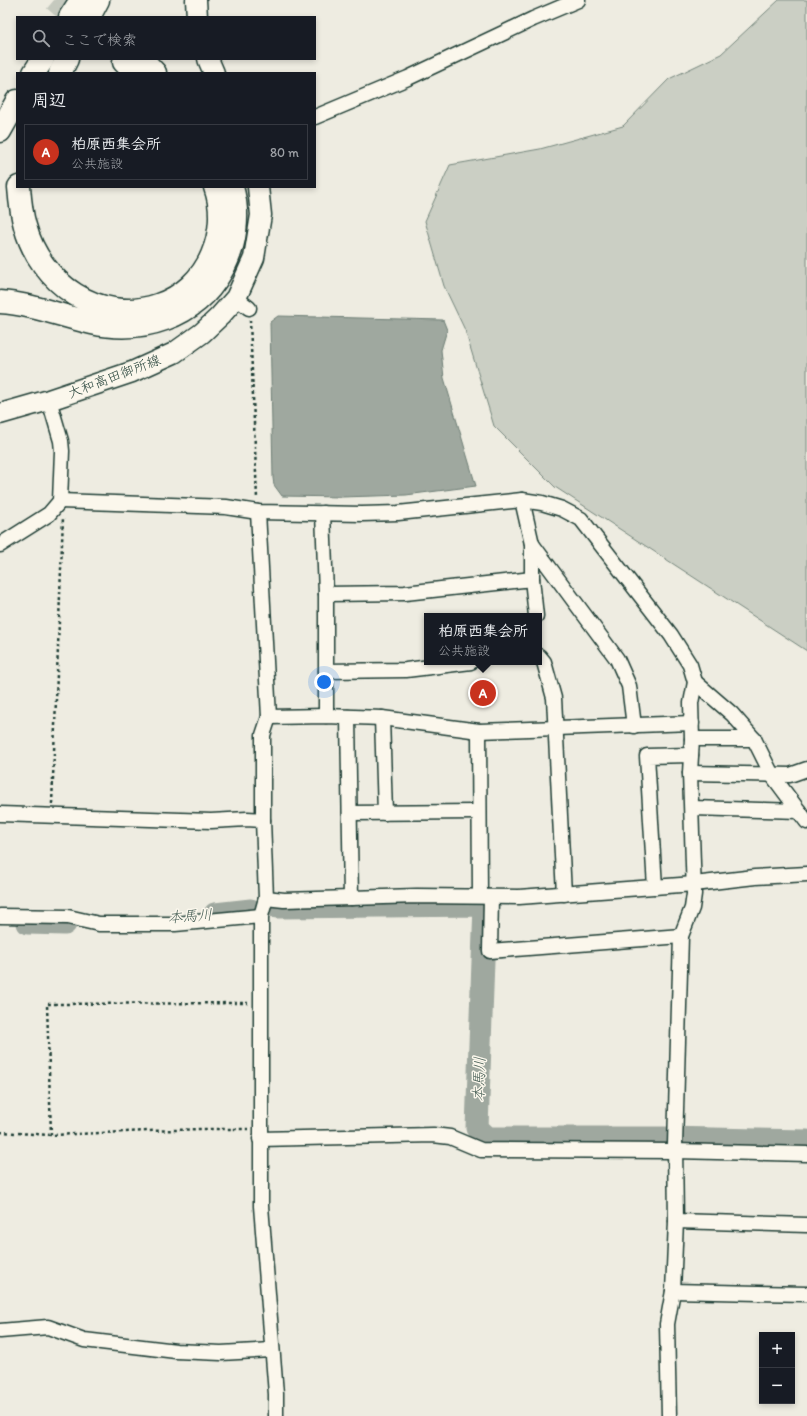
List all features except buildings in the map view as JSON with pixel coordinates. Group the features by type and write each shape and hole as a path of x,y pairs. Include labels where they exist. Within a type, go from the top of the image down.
{"highway":[{"path":"71,16 80,0"},
{"path":"90,16 98,0"},
{"path":"35,72 42,60"},
{"path":"60,72 66,60"},
{"path":"134,65 152,72"},
{"path":"0,131 16,103"},
{"path":"20,188 20,206 25,227 32,246 42,263 55,279 68,291 83,300 114,310 148,308 164,303 178,296 191,286 201,275 217,244 220,228 220,210 215,188"},
{"path":"0,302 28,306 93,323 111,326 144,325 177,315 206,293 226,264 232,248 236,230 236,212 232,188"}],"main road":[{"path":"196,0 197,16"},
{"path":"208,60 214,72"},
{"name":"大和高田御所線","path":"0,414 49,400 132,372 174,352 202,333 220,316 243,303 254,258 261,215 258,188"}],"street":[{"path":"316,117 408,78 533,19 578,0"},
{"path":"0,545 49,514 60,501 61,441 49,400"},
{"path":"60,501 226,507 258,512 323,513 398,513 522,500 542,503 562,509 581,518 671,635 690,665 695,682 691,703 692,740 690,773 694,894 692,908 680,936 676,1221 673,1291 667,1324 669,1416"},
{"path":"522,500 532,544 532,579 536,613"},
{"path":"258,512 269,717 263,735 264,907 261,1206 276,1416"},
{"path":"323,513 326,594 326,716"},
{"path":"532,544 618,659 629,686 634,726"},
{"path":"326,594 405,593 532,579"},
{"path":"542,660 554,698 564,894"},
{"path":"326,671 406,670 447,665"},
{"path":"695,682 732,714 754,739 772,775 803,816"},
{"path":"269,717 326,716 382,718 479,731 692,723"},
{"path":"348,717 351,898"},
{"path":"382,718 385,813"},
{"path":"479,731 479,812 490,951 680,936"},
{"path":"692,740 754,739"},
{"path":"655,887 647,756 691,754"},
{"path":"690,773 790,775 807,769"},
{"path":"692,808 803,816"},
{"path":"350,814 479,812"},
{"path":"0,814 211,821 247,819 263,820"},
{"path":"0,916 68,917 99,924 175,924 264,907 284,900 486,896 519,897 807,874"},
{"path":"261,1134 433,1135 450,1137 481,1150 676,1142 807,1154"},
{"path":"676,1221 807,1225"},
{"path":"673,1291 807,1294"},
{"path":"0,1331 48,1327 84,1340 176,1351 221,1353 272,1350"}],"path":[{"path":"243,303 258,512"},
{"path":"52,816 64,519 60,501"},
{"path":"51,1135 47,1004 262,1003"},
{"path":"0,1132 51,1135 199,1129 261,1134"}],"shaded area":[{"path":"779,0 807,0 807,651 555,487 494,426 465,330 444,286 425,221 450,165 540,149 623,126 669,79 721,54"},
{"path":"278,316 443,320 447,330 441,350 444,378 476,486 406,495 342,497 282,496 274,485 273,478 270,322"}],"waterway":[{"name":"本馬川","path":"277,907 485,905 477,1128 488,1138 668,1138 807,1141"},
{"name":"本馬川","path":"215,914 251,910"},
{"name":"本馬川","path":"28,923 65,924"}],"tunnel":[{"path":"54,0 73,16"}],"place":[{"name":"柏原西集会所","path":"483,693"}]}
